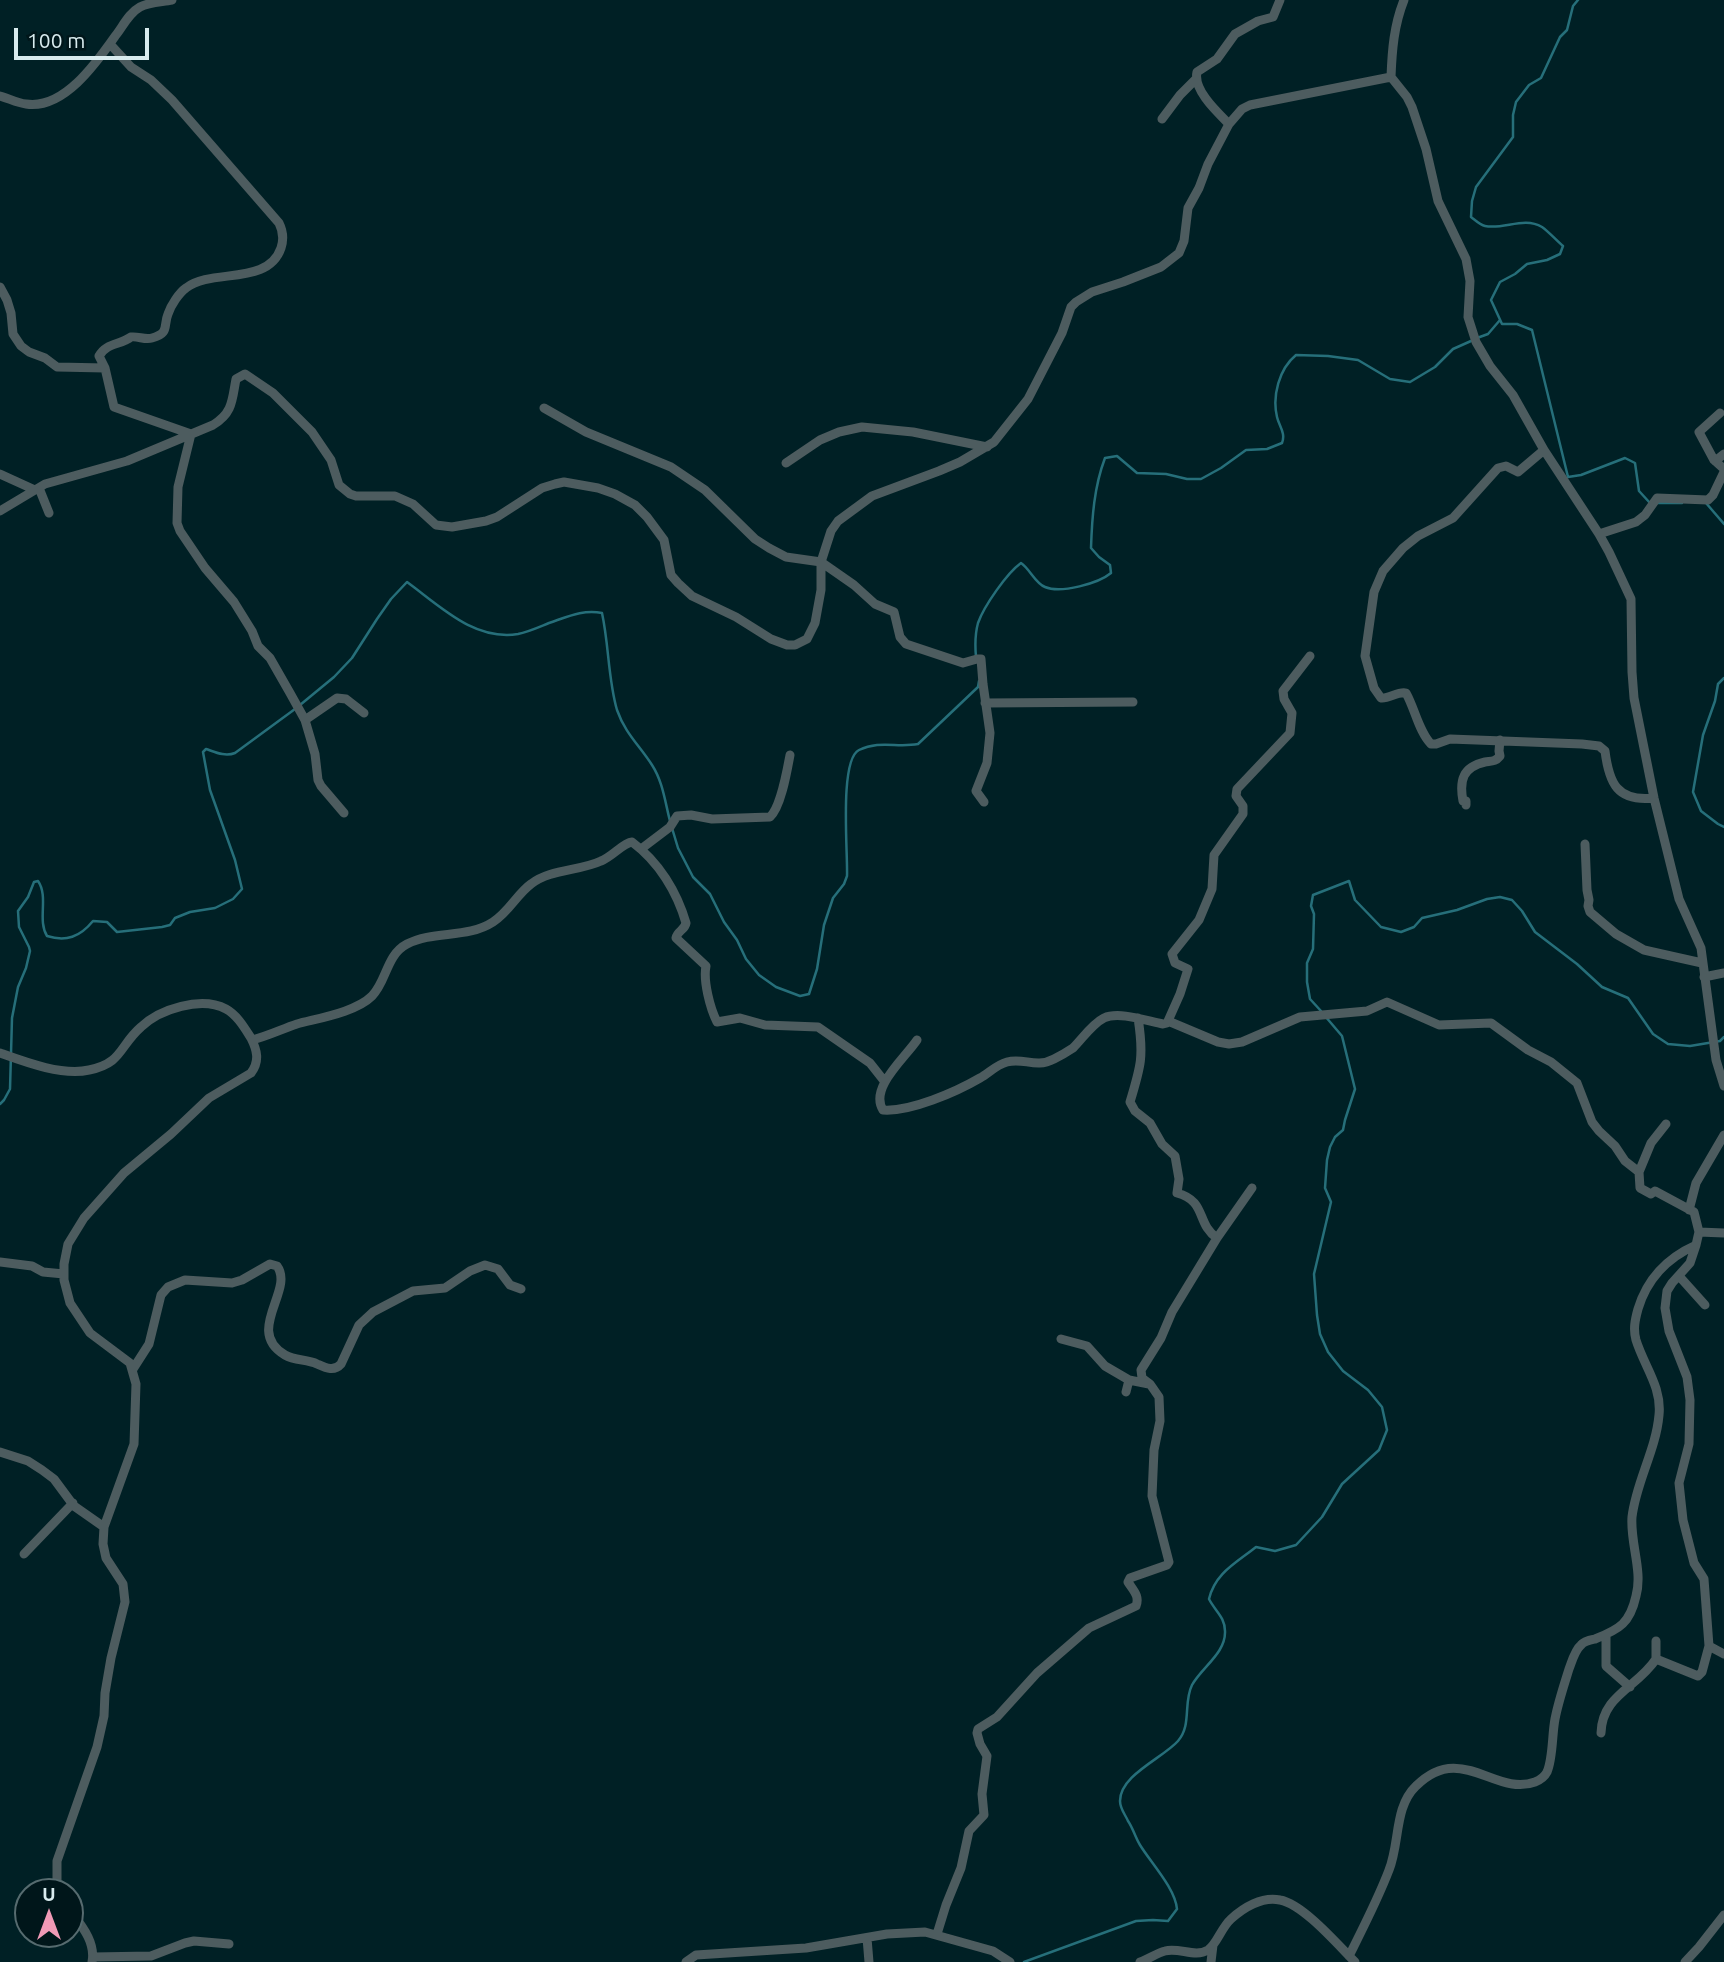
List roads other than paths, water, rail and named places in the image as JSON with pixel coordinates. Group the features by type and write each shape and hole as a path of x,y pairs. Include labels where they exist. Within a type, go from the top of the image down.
{"street":[{"path":"0,96 24,104 56,97 80,81 93,67 137,9 172,0"},
{"path":"1229,124 1207,100 1196,79 1197,72 1217,59 1236,34 1273,16 1280,0"},
{"path":"1404,0 1394,34 1391,77 1412,107 1426,149 1435,191 1466,259 1470,281 1470,329 1490,366 1513,395 1567,488 1599,534 1632,604 1632,686 1654,797 1679,899 1699,941 1714,1043 1724,1086"},
{"path":"110,44 131,67 172,100 283,230 283,241 272,263 236,276 198,281 182,290 168,314 163,333 148,339 131,337 122,343 107,346 99,354 112,392 112,402 117,409 191,434"},
{"path":"0,511 57,480 127,461 221,420 229,412 236,379 245,374 254,382 265,386 312,432 331,460 341,488 356,496 395,496 413,504 436,525 452,527 497,517 542,488 555,484 564,482 598,488 635,505 648,517 666,548 671,575 684,590 782,644 795,645 812,633 819,609 821,562 831,531 838,521 872,496 960,462 994,442 1028,400 1062,333 1071,307 1092,292 1161,267 1179,253 1184,241 1188,208 1229,124 1242,109 1250,105 1391,77"},
{"path":"1162,119 1196,79"},
{"path":"0,287 11,313 13,334 21,346 57,367 105,368"},
{"path":"544,408 586,432 671,467 705,490 755,539 769,548 786,557 821,562 865,593 875,604 894,612 900,637 906,644 963,663 981,659 990,733 987,763 976,789 984,802"},
{"path":"1599,534 1636,522 1645,515 1657,498 1708,500 1724,471 1715,461 1699,432 1720,413"},
{"path":"786,463 820,440 862,427 913,432 987,447"},
{"path":"191,434 178,487 177,523 180,531 205,568 234,603 258,646 270,658 305,720 315,754 318,780 344,813"},
{"path":"1544,450 1520,472 1514,472 1506,466 1498,468 1452,518 1431,528 1403,548 1383,571 1374,592 1366,656 1374,688 1379,697 1384,699 1406,693 1423,734 1431,744 1448,739 1599,746 1605,751 1608,769 1617,789 1642,799 1654,797"},
{"path":"1715,461 1724,454"},
{"path":"0,474 37,489 48,513"},
{"path":"918,1040 884,1082 879,1096 883,1110 918,1104 966,1086 1011,1060 1035,1064 1051,1061 1072,1048 1105,1018 1138,1018 1167,1023 1188,969 1175,962 1172,954 1199,920 1212,889 1214,855 1243,814 1243,806 1236,796 1237,789 1290,733 1292,713 1283,691 1310,656"},
{"path":"305,720 337,698 346,699 364,713"},
{"path":"985,703 1133,702"},
{"path":"1466,805 1461,785 1466,772 1474,765 1497,760 1500,756 1500,740"},
{"path":"641,849 670,827 677,816 691,815 712,819 770,817 776,809 790,755"},
{"path":"252,1040 358,1004 372,996 395,953 402,946 427,937 459,934 490,924 534,882 596,864 632,842 662,872 676,896 686,921 676,938 706,966 705,979 717,1022 740,1018 765,1025 818,1027 870,1063 884,1082"},
{"path":"1586,845 1587,906 1590,912 1616,934 1644,950 1702,962"},
{"path":"1703,977 1724,973"},
{"path":"1168,1021 1229,1044 1242,1042 1292,1020 1371,1010 1387,1002 1439,1026 1491,1023 1575,1081 1591,1122 1615,1146 1625,1161 1639,1172"},
{"path":"8,1056 68,1072 88,1071 106,1066 118,1057 138,1029 152,1017 165,1010 196,1005 226,1009 241,1023 257,1050 257,1063 251,1073 209,1098 124,1173 84,1218 72,1236 65,1254 64,1275 70,1303 90,1333 130,1363 136,1384 134,1444 104,1527 103,1544 106,1558 123,1584 125,1602 111,1658 97,1747 57,1861 57,1878"},
{"path":"1138,1018 1143,1045 1141,1066 1130,1102 1175,1156 1179,1180 1177,1193 1186,1195 1197,1204 1205,1224 1217,1238"},
{"path":"1656,1659 1698,1676 1702,1672 1709,1646 1704,1579 1694,1563 1679,1493 1682,1465 1690,1436 1690,1400 1687,1377 1669,1331 1665,1308 1667,1292 1690,1263 1699,1232 1695,1214 1655,1191 1651,1194 1640,1188 1639,1172 1651,1143 1666,1124"},
{"path":"1689,1210 1696,1183 1724,1135"},
{"path":"937,1934 961,1868 969,1831 984,1815 982,1794 987,1756 977,1731 998,1717 1037,1673 1089,1628 1136,1606 1138,1601 1128,1584 1129,1579 1169,1563 1152,1496 1154,1450 1160,1412 1158,1397 1141,1375 1144,1363 1154,1350 1168,1319 1217,1238 1252,1188"},
{"path":"1699,1232 1724,1233"},
{"path":"1211,1962 1213,1945 1223,1927 1236,1915 1261,1901 1277,1899 1304,1913 1352,1959 1390,1868 1399,1823 1407,1796 1413,1789 1430,1775 1447,1768 1461,1768 1514,1784 1531,1783 1543,1777 1548,1769 1555,1719 1575,1655 1582,1643 1620,1628 1636,1599 1638,1580 1631,1533 1633,1515 1660,1416 1658,1391 1639,1348 1634,1332 1635,1320 1652,1278 1674,1257 1696,1245"},
{"path":"0,1262 32,1266 43,1272 64,1275"},
{"path":"133,1369 149,1344 161,1294 168,1287 185,1280 232,1283 270,1264 277,1266 281,1275 280,1284 269,1324 270,1335 277,1349 289,1357 333,1369 341,1364 359,1325 373,1312 404,1294 419,1289 445,1288 470,1271 485,1265 498,1269 510,1285 521,1289"},
{"path":"1679,1276 1705,1305"},
{"path":"1061,1339 1087,1346 1105,1366 1129,1380 1150,1384"},
{"path":"1126,1392 1129,1380"},
{"path":"0,1452 28,1461 42,1470 54,1479 72,1503 104,1527"},
{"path":"24,1554 72,1503"},
{"path":"1606,1635 1606,1666 1630,1686"},
{"path":"1601,1733 1602,1718 1609,1704 1647,1672 1656,1659 1656,1642"},
{"path":"1709,1646 1724,1654"},
{"path":"1685,1962 1724,1916"},
{"path":"84,1931 88,1937 92,1959 151,1956 194,1941 229,1944"},
{"path":"686,1962 696,1955 806,1948 837,1941 925,1931 993,1951 1010,1961"},
{"path":"867,1938 869,1962"},
{"path":"1140,1962 1167,1950 1196,1953 1213,1945"}],"waterway":[{"path":"1578,0 1573,6 1567,30 1560,37 1541,78 1529,85 1516,102 1513,137 1476,187 1471,217 1479,224 1492,227 1535,224 1545,229 1563,246 1560,254 1527,264 1500,282 1491,300 1502,324 1517,324 1532,330 1568,477 1581,475 1625,458 1635,463 1639,491 1650,503"},
{"path":"1477,338 1488,334 1500,320"},
{"path":"976,657 976,631 981,616 1003,582 1021,563 1041,585 1052,589 1080,586 1111,573 1110,565 1091,548 1096,491 1105,458 1117,456 1137,473 1201,479 1246,450 1267,449 1282,443 1283,433 1276,409 1276,392 1281,375 1296,355 1358,360 1390,379 1410,382 1435,367 1453,349 1471,341"},
{"path":"1657,503 1682,503"},
{"path":"1706,503 1724,524"},
{"path":"300,705 352,658 391,599 407,582 458,620 472,627 502,635 522,633 582,613 602,613 617,710 628,732 656,772 670,821"},
{"path":"1724,678 1718,684 1703,735 1693,792 1701,811 1724,827"},
{"path":"672,828 678,848 693,877 710,894 746,959 759,975 776,987 800,996 809,994 817,969 824,925 833,898 847,876 847,788 853,757 859,750 874,745 918,744 978,687 979,681"},
{"path":"0,1104 10,1089 12,1018 18,987 30,951 19,927 18,911 34,882 38,881 43,894 44,930 47,936 60,938 78,934 93,921 107,922 117,932 162,927 190,912 215,908 233,899 242,889 235,860 210,790 203,752 206,749 224,754 235,753 295,709"},
{"path":"1321,1011 1310,999 1307,982 1307,963 1313,949 1313,895 1349,881 1355,900 1381,927 1401,932 1414,927 1422,918 1457,910 1487,899 1500,897 1512,900 1535,932 1602,987 1628,998 1653,1034 1668,1044 1690,1046 1720,1041 1724,1037"},
{"path":"1024,1962 1136,1921 1168,1921 1177,1909 1172,1893 1140,1845 1122,1809 1122,1792 1134,1775 1171,1747 1182,1735 1192,1685 1218,1653 1224,1639 1223,1622 1209,1599 1221,1575 1256,1547 1275,1551 1296,1545 1322,1517 1342,1484 1379,1450 1387,1430 1382,1407 1368,1390 1343,1371 1328,1352 1320,1334 1317,1315 1314,1274 1331,1202 1325,1188 1327,1160 1335,1137 1343,1130 1355,1089 1342,1036 1325,1016"}]}
